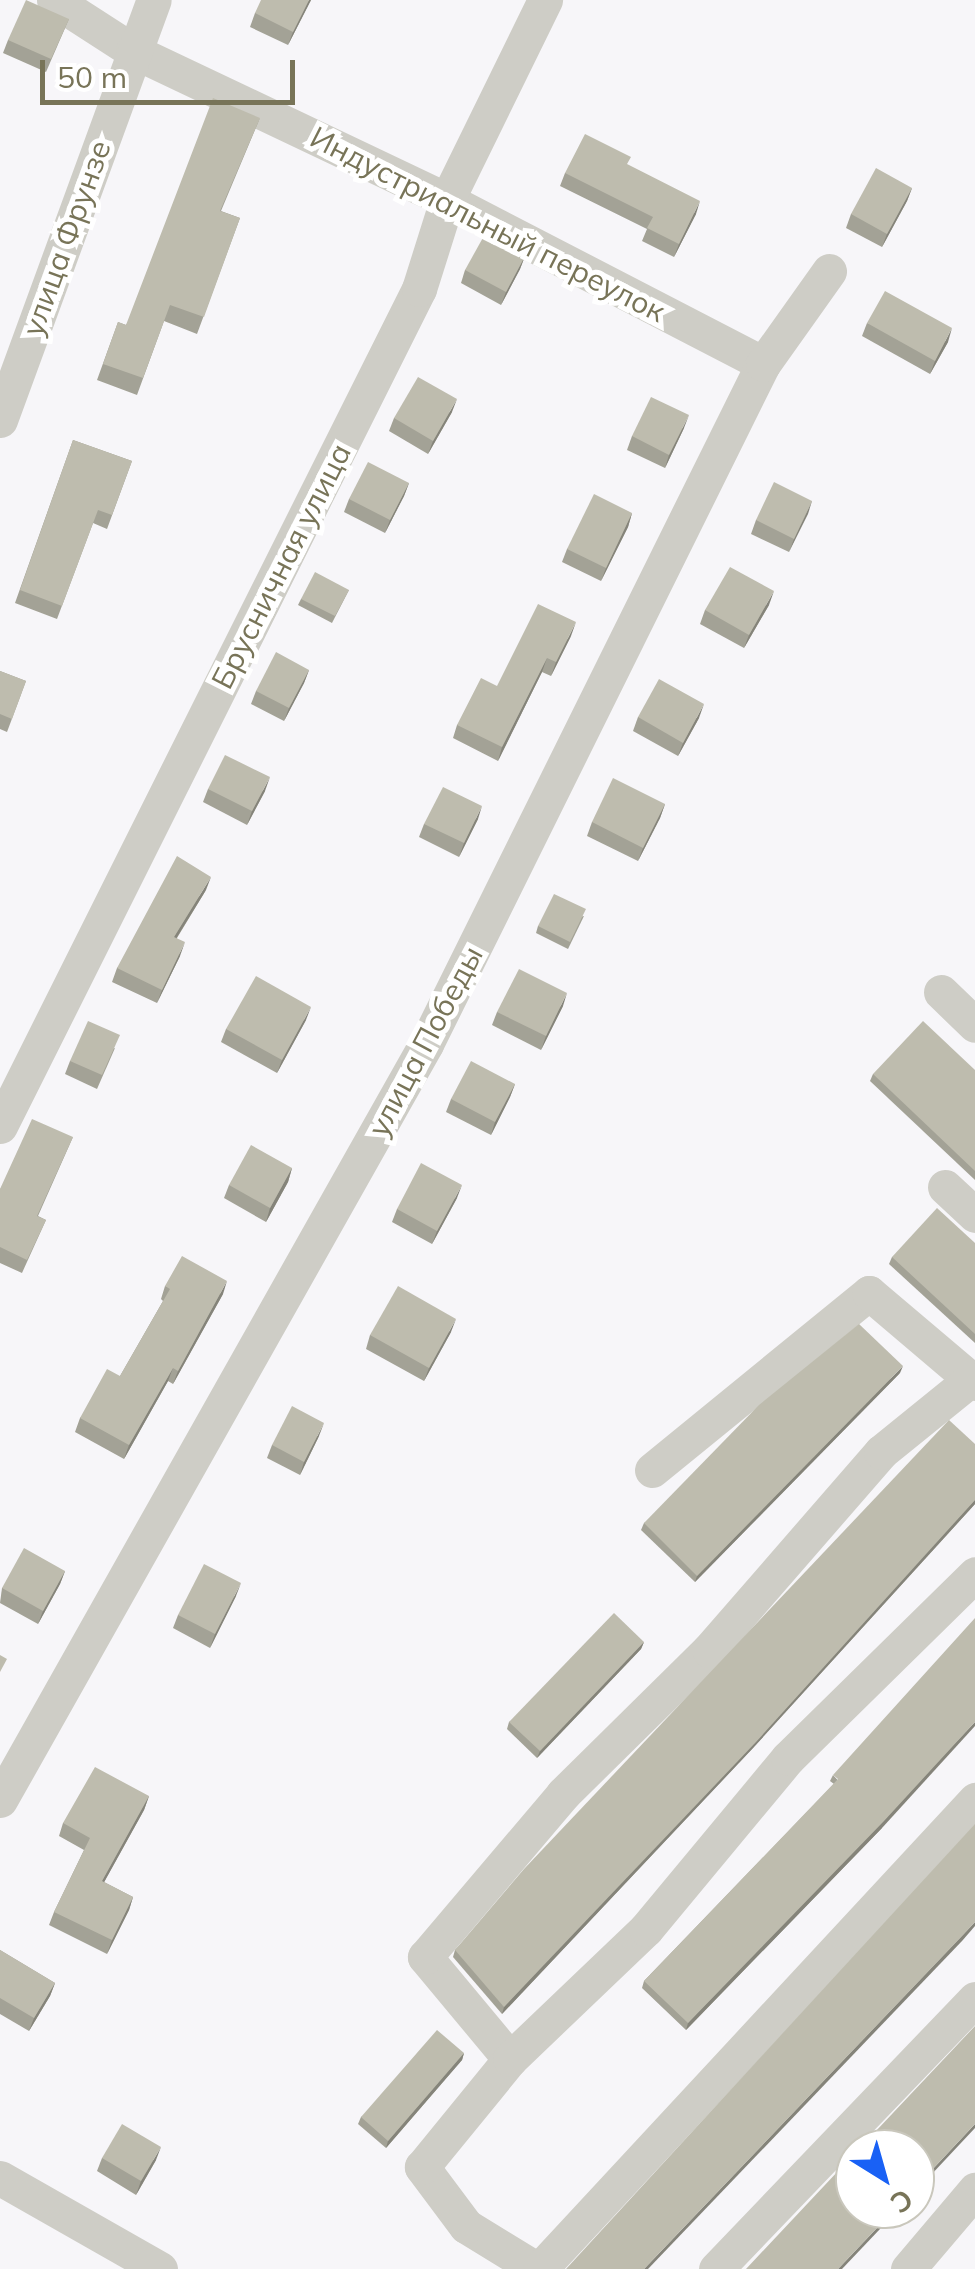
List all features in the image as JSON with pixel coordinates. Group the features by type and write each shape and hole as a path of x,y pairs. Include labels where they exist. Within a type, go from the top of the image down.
{"street":[{"name":"Индустриальный переулок","path":"54,0 133,51 447,200 763,364"},
{"name":"улица Фрунзе","path":"0,420 154,0"},
{"name":"Брусничная улица","path":"0,1126 419,289 447,200 545,0"},
{"name":"улица Победы","path":"0,1800 426,1044 763,364 829,271"},
{"path":"941,992 975,1025"},
{"path":"945,1187 975,1215"},
{"path":"510,2059 425,1957 563,1794 709,1650 881,1452 972,1381 870,1293 652,1470"},
{"path":"975,1574 788,1758 646,1929 510,2059 422,2167 466,2226 538,2269 975,1800"},
{"path":"716,2269 975,1998"},
{"path":"0,2178 160,2269"},
{"path":"908,2269 975,2190"}],"building":[{"path":"26,0 69,19 51,59 8,40"},
{"path":"261,0 309,0 293,32 255,13"},
{"path":"213,98 260,118 220,211 240,218 204,317 170,305 143,378 103,364 118,322 126,325"},
{"path":"585,134 631,157 627,164 700,201 679,244 647,228 653,217 565,173"},
{"path":"876,168 912,188 887,234 851,214"},
{"path":"485,234 525,256 506,292 465,270"},
{"path":"885,291 952,328 935,361 867,323"},
{"path":"418,377 457,399 433,441 394,418"},
{"path":"651,397 689,415 669,455 632,436"},
{"path":"73,440 132,461 112,515 98,510 62,606 20,590"},
{"path":"368,462 409,483 390,520 349,499"},
{"path":"774,482 812,501 794,539 756,520"},
{"path":"594,494 632,513 606,568 567,549"},
{"path":"730,567 774,591 749,635 705,610"},
{"path":"315,572 349,590 335,616 301,599"},
{"path":"538,604 576,622 556,662 547,658 502,747 457,725 481,678 497,686"},
{"path":"276,652 309,670 289,708 256,691"},
{"path":"0,671 26,681 12,719 0,714"},
{"path":"659,679 704,704 683,743 638,717"},
{"path":"225,755 270,777 252,811 208,789"},
{"path":"613,778 665,804 643,848 592,822"},
{"path":"443,787 482,806 464,843 424,824"},
{"path":"177,856 211,877 174,937 185,942 162,990 117,968"},
{"path":"554,894 586,909 570,942 538,926"},
{"path":"519,969 567,993 546,1036 497,1012"},
{"path":"256,976 311,1007 282,1060 226,1029"},
{"path":"88,1021 120,1035 102,1075 70,1061"},
{"path":"923,1021 975,1070 975,1171 873,1074"},
{"path":"471,1061 515,1084 495,1122 451,1099"},
{"path":"32,1119 73,1137 37,1216 46,1220 27,1260 0,1247 0,1189"},
{"path":"251,1145 292,1168 270,1208 229,1185"},
{"path":"421,1163 462,1185 437,1231 397,1209"},
{"path":"937,1208 975,1243 975,1334 892,1257"},
{"path":"182,1256 227,1281 178,1371 173,1368 129,1445 80,1418 107,1369 120,1376 170,1289 165,1286"},
{"path":"398,1286 456,1319 429,1368 370,1335"},
{"path":"859,1324 903,1366 697,1576 644,1523 759,1405"},
{"path":"292,1406 324,1423 304,1462 272,1445"},
{"path":"949,1420 975,1444 975,1500 756,1742 504,2007 455,1950 524,1869"},
{"path":"24,1548 65,1571 43,1611 2,1588"},
{"path":"204,1564 241,1583 215,1634 178,1615"},
{"path":"614,1613 644,1642 540,1751 509,1722"},
{"path":"975,1618 975,1722 688,2023 644,1981 838,1779 833,1775"},
{"path":"95,1767 149,1796 102,1881 133,1897 112,1940 54,1912 90,1838 63,1823"},
{"path":"975,1824 975,1922 964,1934 644,2269 566,2269"},
{"path":"0,1950 55,1983 34,2018 0,1998"},
{"path":"975,2026 975,2124 935,2167 935,2129 878,2129"},
{"path":"437,2030 464,2053 388,2141 361,2117"},
{"path":"122,2124 161,2147 141,2181 102,2158"},
{"path":"835,2174 835,2229 876,2229 838,2269 746,2269"}]}
